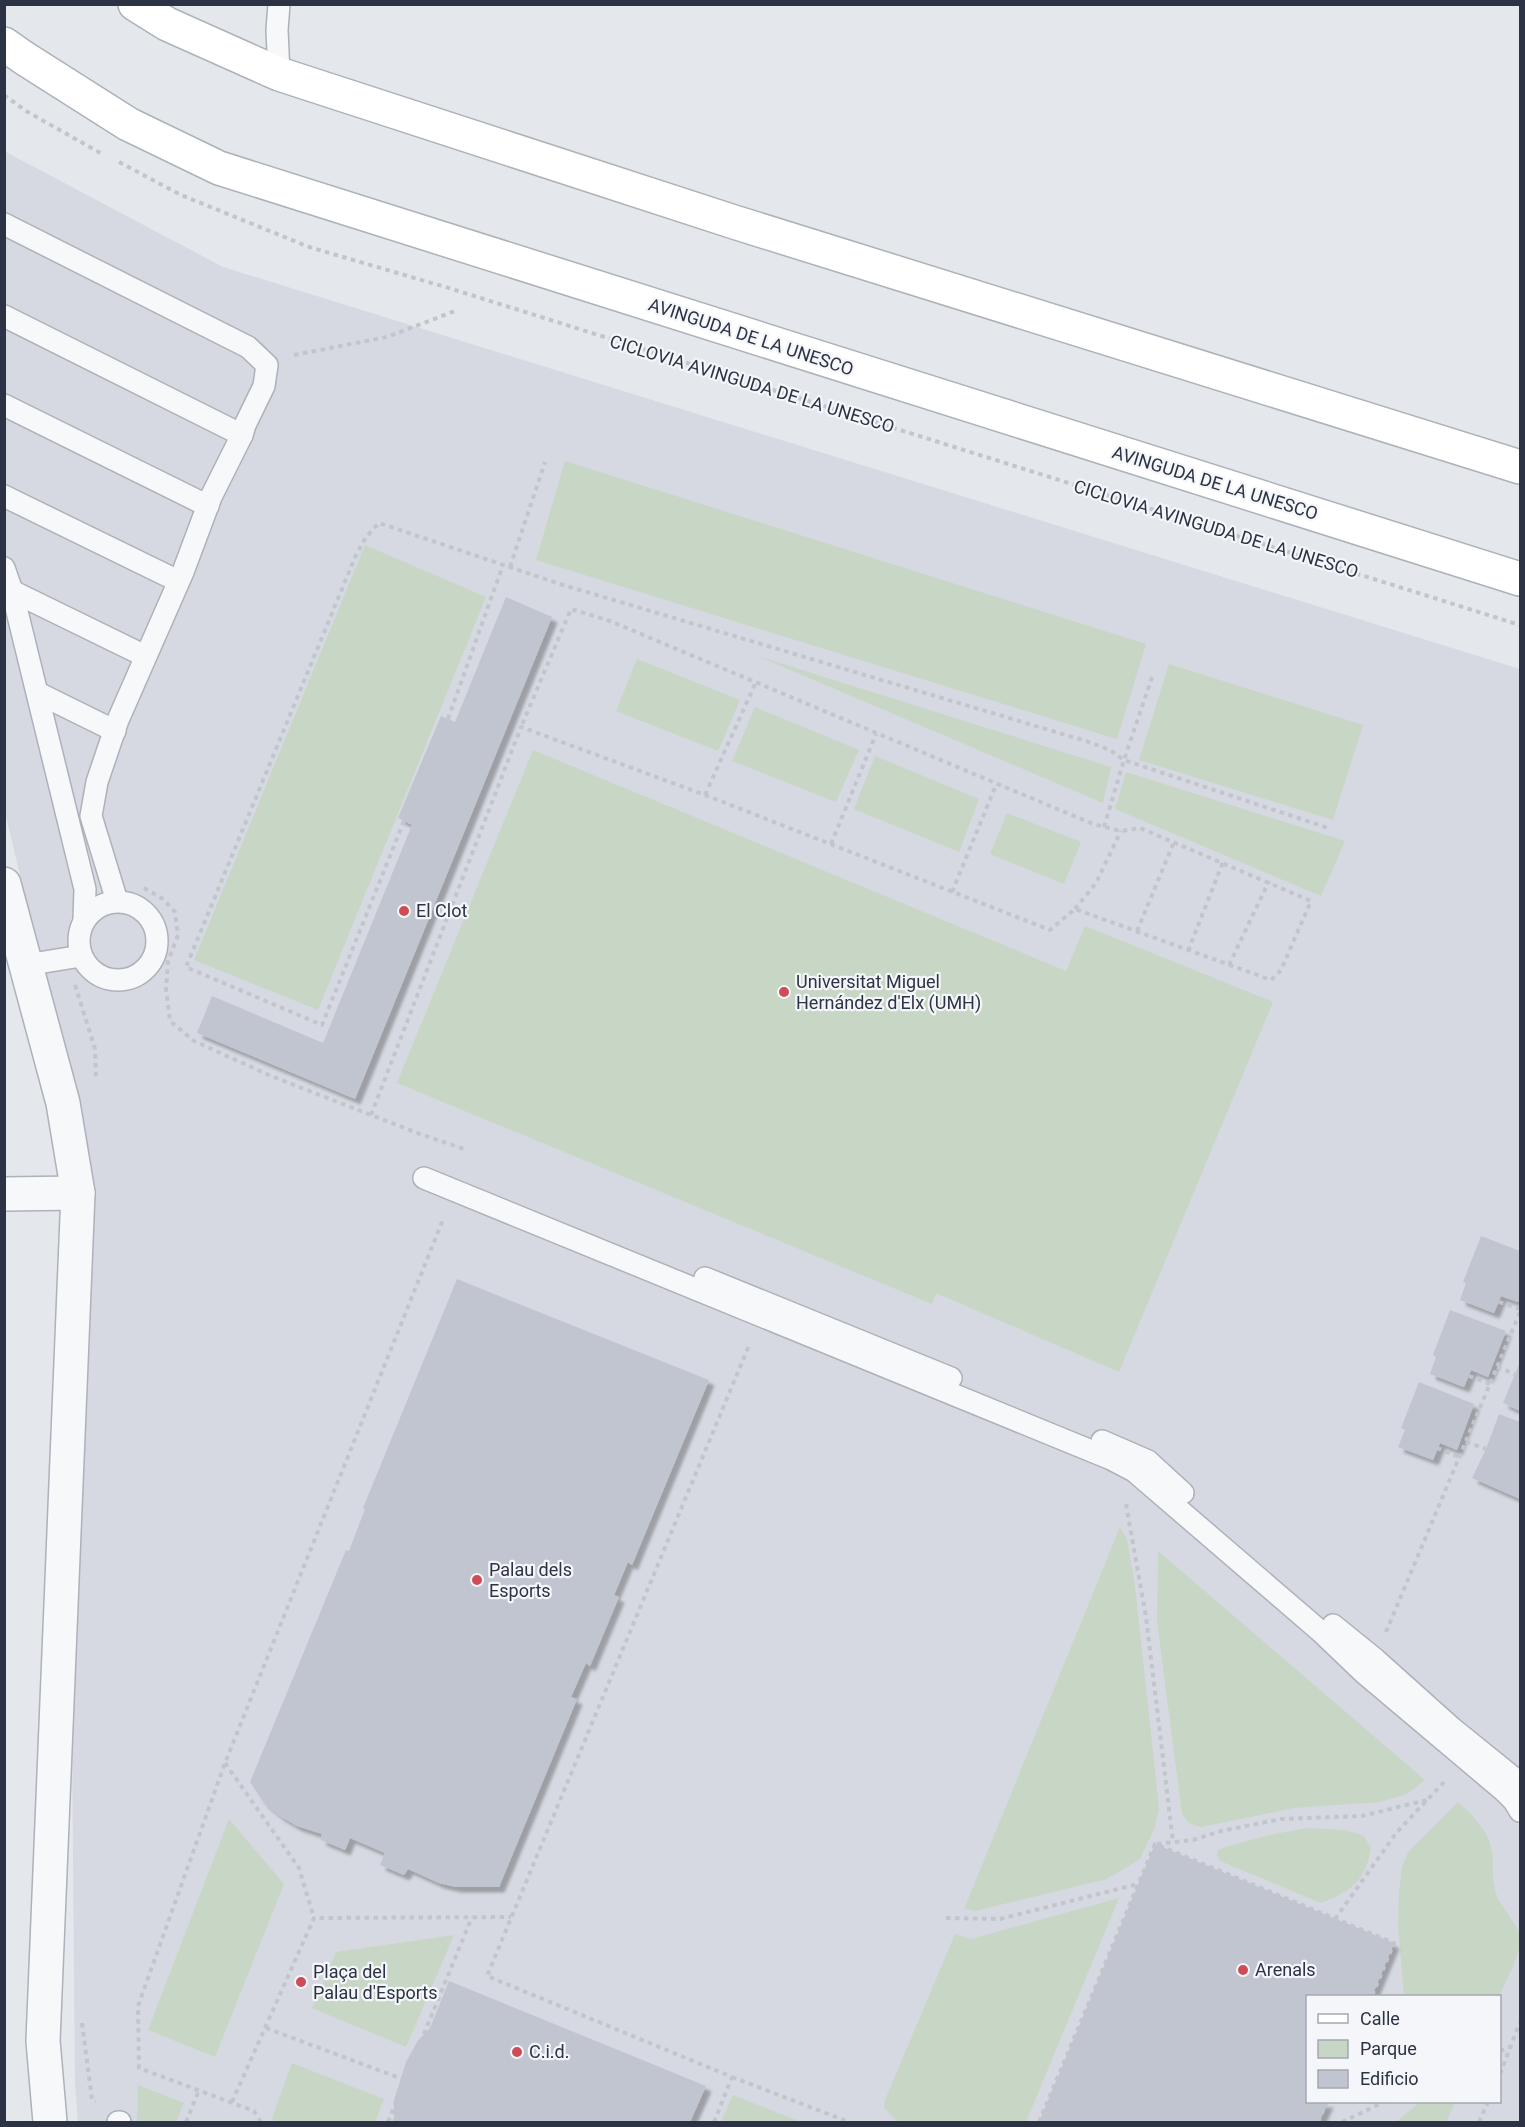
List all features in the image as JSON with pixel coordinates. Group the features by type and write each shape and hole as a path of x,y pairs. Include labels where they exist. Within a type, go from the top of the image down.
{"main road":[{"path":"135,4 166,24 279,74 734,222 1521,467"},
{"name":"AVINGUDA DE LA UNESCO","path":"4,44 128,124 219,168 1521,579"}],"street":[{"path":"4,884 63,1103 78,1193 43,2041 50,2122"},
{"path":"4,1194 78,1193"}],"lane":[{"path":"279,4 277,30 279,74"},
{"path":"4,224 248,347 267,365 264,386 211,497 145,656 97,782 91,816 117,901"},
{"path":"4,316 242,435"},
{"path":"4,405 208,506"},
{"path":"4,496 178,581"},
{"path":"4,568 12,591 86,889 84,919 78,937 81,956 91,970 107,979 122,980 137,975 150,963 157,947 156,930 148,915 134,904 117,901 98,905 84,919"},
{"path":"12,591 145,656"},
{"path":"38,693 115,731"},
{"path":"26,965 81,956"},
{"path":"1521,1783 1452,1728 1148,1461 880,1349 470,1183 421,1172 1111,1459 1134,1471 1320,1631 1364,1673 1504,1791 1521,1811"}],"path":[{"name":"CICLOVIA AVINGUDA DE LA UNESCO","path":"4,95 26,111 181,195 309,247 452,289 1521,625"},
{"path":"289,356 387,337 455,311"},
{"path":"510,567 545,462"},
{"path":"404,821 322,1024 186,967 356,555 366,537 379,523 503,565 1086,741 1110,750 1124,760 1240,801 1331,829"},
{"path":"448,719 503,565"},
{"path":"371,1115 521,727 571,609 610,621 1093,824 1121,831 1140,828 1269,881 1311,901 1281,970 1271,980 1075,909"},
{"path":"1104,826 1153,674"},
{"path":"705,795 756,682"},
{"path":"521,727 705,795 1050,930 1075,909 1096,883 1121,831"},
{"path":"831,844 876,734"},
{"path":"952,892 996,785"},
{"path":"1137,931 1174,842"},
{"path":"1188,951 1223,862"},
{"path":"1229,965 1269,881"},
{"path":"139,885 163,899 175,912 178,935 168,961 166,989 170,1021 194,1041 271,1076 464,1149"},
{"path":"261,2122 254,2111 139,2068 138,2006 225,1763 446,1213"},
{"path":"1386,1633 1521,1311 1499,1302"},
{"path":"754,1334 487,1976 732,2077 849,2122"},
{"path":"1497,1367 1515,1374"},
{"path":"1469,1376 1490,1384"},
{"path":"1466,1442 1486,1449"},
{"path":"1437,1448 1460,1457"},
{"path":"1125,1501 1146,1617 1173,1842"},
{"path":"225,1763 299,1868 314,1918 232,2102"},
{"path":"1335,1919 1397,1832 1445,1781"},
{"path":"1155,1844 1193,1840 1221,1831 1281,1819 1362,1816 1427,1800"},
{"path":"1155,1844 1394,1943 1372,1995"},
{"path":"1039,2122 1155,1844"},
{"path":"946,1918 1000,1919 1139,1883"},
{"path":"388,2122 472,1917"},
{"path":"314,1918 511,1917"},
{"path":"1501,2071 1521,2022"},
{"path":"266,2028 405,2080"},
{"path":"1501,2051 1510,2047"},
{"path":"714,2122 732,2077"},
{"path":"186,2122 198,2090"},
{"path":"1318,2122 1328,2103"},
{"path":"1342,2122 1382,2103"},
{"path":"1479,2122 1488,2103"}],"shaded area":[{"name":"Universitat Miguel Hernández d'Elx (UMH)","path":"4,151 223,267 1520,669 1520,2122 78,2122 75,2083 72,1743 91,1173 5,812"}],"green space":[{"path":"565,461 1146,644 1117,739 536,560"},
{"path":"365,545 486,597 318,1010 194,960"},
{"path":"757,656 1111,767 1103,803"},
{"path":"637,659 740,700 718,751 616,711"},
{"path":"1169,664 1363,725 1333,820 1139,760"},
{"path":"755,707 859,750 836,802 732,761"},
{"path":"533,750 1066,971 1085,926 1273,1002 1119,1372 936,1293 932,1304 397,1083"},
{"path":"875,756 979,799 959,852 854,809"},
{"path":"1126,772 1345,841 1321,896 1115,809"},
{"path":"1007,813 1081,842 1064,884 990,854"},
{"path":"1120,1527 1127,1539 1135,1586 1159,1808 1155,1827 1140,1859 1107,1879 975,1911 964,1909"},
{"path":"1158,1551 1425,1780 1407,1794 1380,1802 1294,1808 1201,1827 1189,1823 1182,1814 1157,1621"},
{"path":"1458,1802 1487,1836 1492,1851 1495,1890 1520,1936 1519,1950 1499,1995 1404,1995 1398,1924 1399,1893 1402,1866 1409,1851"},
{"path":"229,1819 284,1884 215,2057 148,2030"},
{"path":"1308,1828 1343,1830 1363,1835 1371,1848 1365,1869 1355,1884 1341,1894 1321,1903 1220,1861 1217,1856 1217,1851 1222,1848 1269,1835"},
{"path":"1119,1898 1026,2122 898,2122 884,2108 885,2100 955,1934 971,1939"},
{"path":"454,1935 406,2047 312,2008 336,1952"},
{"path":"292,2063 384,2099 375,2122 275,2122 272,2118"},
{"path":"138,2085 184,2103 176,2122 137,2122"},
{"path":"733,2095 801,2122 721,2122"},
{"path":"1419,2103 1455,2103 1446,2122 1396,2122"}],"building":[{"name":"El Clot","path":"506,597 552,617 355,1099 197,1033 212,996 323,1043 412,825 398,818 441,716 455,722"},
{"path":"1481,1236 1520,1251 1518,1302 1501,1296 1494,1313 1460,1300 1466,1283 1463,1282"},
{"name":"Palau dels Esports","path":"457,1279 709,1380 632,1565 628,1562 614,1595 619,1597 590,1666 586,1663 571,1697 577,1699 499,1887 456,1887 439,1883 408,1869 404,1875 380,1865 385,1853 350,1838 345,1850 321,1840 322,1834 297,1826 264,1803 250,1782 346,1550 349,1551 365,1509 363,1508"},
{"path":"1450,1310 1506,1331 1488,1377 1471,1370 1464,1387 1430,1374 1436,1357 1433,1355"},
{"path":"1520,1362 1520,1411 1503,1403"},
{"path":"1419,1382 1474,1404 1457,1450 1440,1443 1433,1460 1398,1447 1405,1430 1401,1428"},
{"path":"1499,1414 1520,1422 1520,1499 1472,1478"},
{"name":"Arenals","path":"1155,1844 1394,1943 1372,1995 1306,1995 1306,2103 1328,2103 1319,2122 1039,2122"},
{"name":"C.i.d.","path":"449,1981 706,2086 690,2122 392,2122 394,2100 406,2062 417,2042 430,2028"}],"place":[{"name":"El Clot","path":"404,911"},
{"name":"Universitat Miguel Hernández d'Elx (UMH)","path":"784,992"},
{"name":"Palau dels Esports","path":"477,1580"},
{"name":"Arenals","path":"1243,1970"},
{"name":"Plaça del Palau d'Esports","path":"301,1982"},
{"name":"C.i.d.","path":"517,2052"}]}
